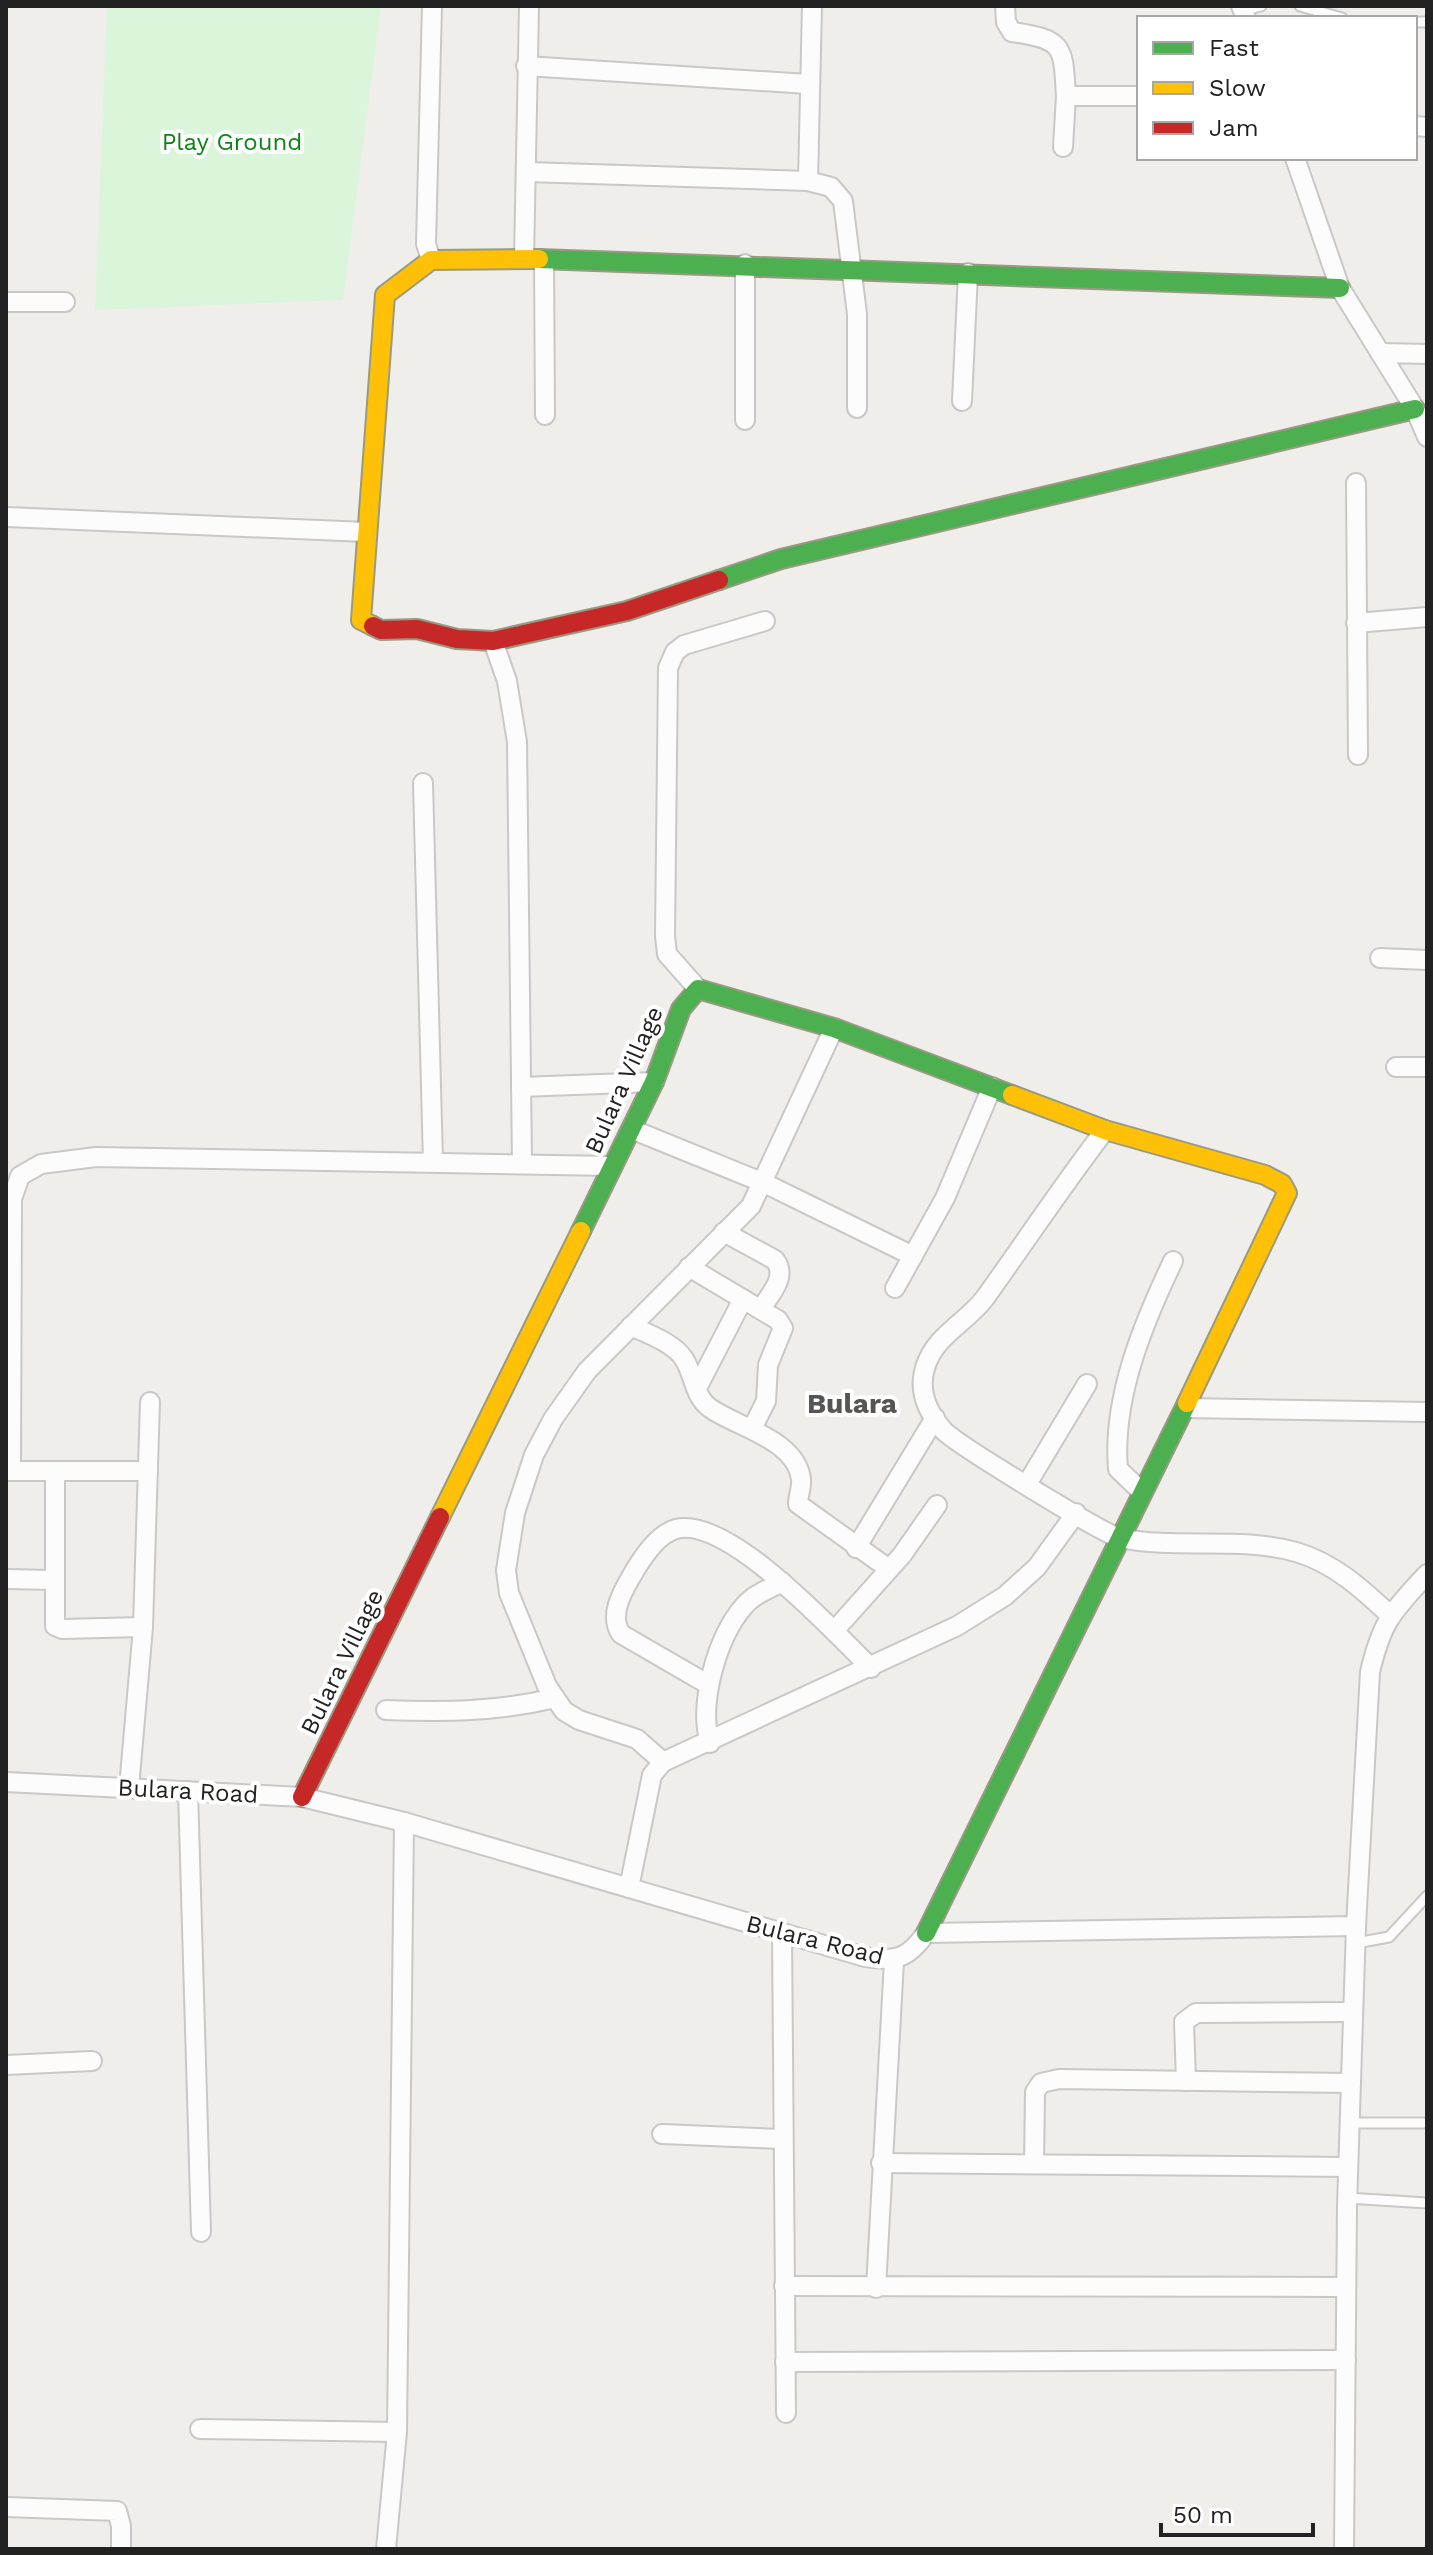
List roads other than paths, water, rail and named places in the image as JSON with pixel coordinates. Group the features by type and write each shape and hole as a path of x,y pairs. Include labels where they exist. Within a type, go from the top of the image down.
{"street":[{"path":"431,260 426,244 432,6"},
{"path":"524,259 529,6"},
{"path":"808,181 812,6"},
{"path":"1005,6 1006,22 1012,32 1053,41 1063,51 1066,96 1063,147"},
{"path":"526,66 808,84"},
{"path":"1066,96 1137,96"},
{"path":"1296,160 1340,288 1415,409 1427,437"},
{"path":"527,172 808,181 831,187 843,201 853,266 857,408"},
{"path":"1340,288 1218,287 853,266 431,260 385,295 361,620 381,630 417,629 457,639 493,641 627,611 781,559 1415,409"},
{"path":"544,260 545,415"},
{"path":"745,264 745,420"},
{"path":"962,401 968,273"},
{"path":"6,302 65,302"},
{"path":"1380,353 1427,354"},
{"path":"1356,483 1358,755"},
{"path":"6,517 366,532"},
{"path":"1356,623 1427,617"},
{"path":"765,621 684,645 675,652 668,668 665,936 667,954 698,989 834,1028 1105,1130 1265,1175 1282,1184 1287,1193 1185,1408 1118,1538 926,1933 1356,1934"},
{"path":"493,641 507,681 517,742 522,1164"},
{"path":"423,783 433,1162"},
{"path":"1380,958 1427,960"},
{"name":"Bulara Village","path":"302,1797 654,1082 681,1009 698,989"},
{"path":"663,1762 637,1739 579,1720 564,1711 555,1698 522,1631 509,1593 506,1570 515,1513 534,1455 553,1419 587,1371 751,1206 834,1028"},
{"path":"1396,1067 1427,1067"},
{"path":"521,1087 654,1082"},
{"path":"895,1288 945,1198 992,1087"},
{"path":"631,1129 764,1183 913,1256"},
{"path":"1105,1130 1039,1216 983,1300 931,1350 921,1383 924,1398 935,1418 945,1432 1118,1538 1251,1545 1294,1552 1321,1561 1354,1581 1390,1615"},
{"path":"148,1471 9,1471 12,1199 20,1176 41,1164 96,1157 612,1166"},
{"path":"724,1232 775,1260 780,1267 780,1278 761,1309"},
{"path":"1142,1492 1118,1469 1124,1403 1147,1315 1173,1261"},
{"path":"689,1267 778,1320 783,1328 768,1365 766,1401 752,1429"},
{"path":"697,1388 743,1299"},
{"path":"631,1326 674,1349 684,1358 702,1401 711,1409 777,1445 795,1466 801,1480 798,1504 802,1510 820,1519 889,1569"},
{"path":"1027,1484 1087,1384"},
{"path":"129,1788 143,1627 150,1402"},
{"path":"1185,1408 1427,1412"},
{"path":"856,1548 935,1418"},
{"path":"55,1471 55,1626 62,1629 143,1627"},
{"path":"834,1631 889,1569 937,1505"},
{"path":"629,1888 652,1775 663,1762 710,1743 957,1626 1005,1596 1037,1567 1076,1513"},
{"path":"709,1685 621,1634 616,1626 616,1610 639,1563 671,1530 681,1527 703,1531 747,1554 782,1582 871,1668"},
{"path":"1344,2549 1349,2123 1370,1672 1379,1634 1390,1615 1427,1574"},
{"path":"6,1579 53,1580"},
{"path":"710,1743 704,1711 709,1685 730,1629 743,1607 754,1596 782,1582"},
{"path":"386,1710 458,1712 520,1707 555,1698"},
{"name":"Bulara Road","path":"6,1782 302,1797 404,1822 865,1957 894,1961 913,1952 926,1933"},
{"path":"188,1791 201,2232"},
{"path":"386,2549 397,2432 404,1822"},
{"path":"782,1933 786,2413"},
{"path":"876,2288 894,1961"},
{"path":"1186,2081 1184,2022 1196,2013 1353,2012"},
{"path":"6,2065 92,2061"},
{"path":"1034,2164 1035,2092 1041,2083 1059,2079 1351,2083"},
{"path":"662,2134 782,2139"},
{"path":"881,2163 1348,2167"},
{"path":"784,2286 1346,2287"},
{"path":"785,2362 1346,2360"},
{"path":"200,2429 397,2432"},
{"path":"6,2507 117,2511 121,2526 121,2549"}],"lane":[{"path":"1300,6 1335,16"},
{"path":"1356,1934 1389,1937 1427,1896"},
{"path":"1349,2123 1427,2123"},
{"path":"1347,2198 1427,2203"}],"district":[{"name":"Bulara","path":"852,1403"}],"park label":[{"name":"Play Ground","path":"232,142"}]}
